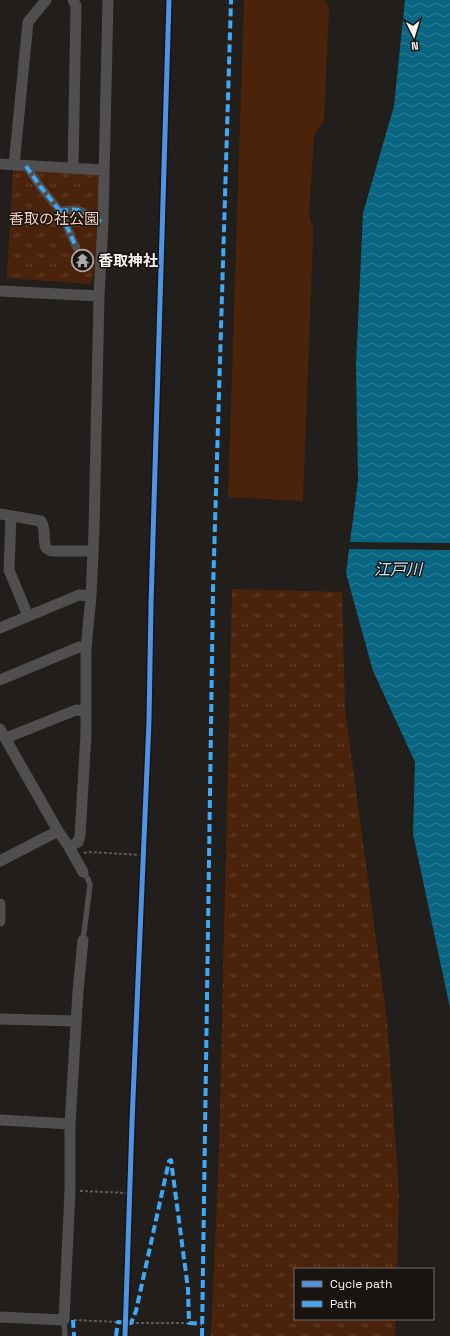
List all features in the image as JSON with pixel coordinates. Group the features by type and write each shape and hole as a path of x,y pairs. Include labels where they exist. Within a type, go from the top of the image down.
{"street":[{"path":"14,165 28,22 46,0"},
{"path":"73,0 76,6 73,169"},
{"path":"72,852 80,836 86,734 86,649 93,552 108,0"},
{"path":"0,164 103,170"},
{"path":"26,166 36,182 60,211 76,247"},
{"path":"60,211 69,209 82,212 95,220 103,222"},
{"path":"0,291 99,296"},
{"path":"28,616 9,570 6,515 41,521 45,528 44,543 46,548 51,551 93,552"},
{"path":"0,628 79,595 91,596"},
{"path":"0,680 79,647 86,649"},
{"path":"83,872 3,733 76,710 86,711"},
{"path":"0,861 58,830"},
{"path":"0,904 0,921"},
{"path":"0,1316 69,1320 70,1124 76,1021 83,940"},
{"path":"0,1019 76,1021"},
{"path":"0,1120 70,1124"}],"lane":[{"path":"83,872 90,885 83,940"},
{"path":"65,1336 69,1320"}],"path":[{"path":"143,848 143,863"},
{"path":"72,852 143,855"},
{"path":"129,1185 129,1201"},
{"path":"70,1190 129,1193"},
{"path":"69,1320 118,1322"},
{"path":"131,1322 189,1323"}],"green space":[{"path":"244,0 325,0 329,8 324,121 314,136 309,215 313,228 313,239 303,501 228,497"},
{"name":"香取の社公園","path":"13,170 100,175 96,262 91,284 7,278"},
{"path":"232,589 342,592 345,709 387,1020 399,1194 397,1268 294,1268 294,1320 396,1320 395,1336 211,1336 219,1152"}],"water":[{"name":"江戸川","path":"405,0 450,0 450,1008 413,834 415,762 373,671 346,573 358,480 356,365 363,213 394,106"}],"pier":[{"path":"348,542 450,543 450,550 347,549"}],"building":[{"name":"香取神社","path":"86,250 89,260 87,262 89,269 81,272 79,264 77,265 74,256"}],"marked path":[{"path":"202,1336 213,590 231,0"},
{"path":"26,166 60,211 76,247"},
{"path":"60,211 77,210 103,222"},
{"path":"116,1336 118,1322 131,1323 136,1311 169,1161 171,1160 188,1289 189,1323 202,1324"},
{"path":"73,1320 74,1336"}],"cycle path":[{"path":"125,1336 132,1122 149,721 151,604 169,0"}],"place":[{"name":"香取神社","path":"82,261"}]}
